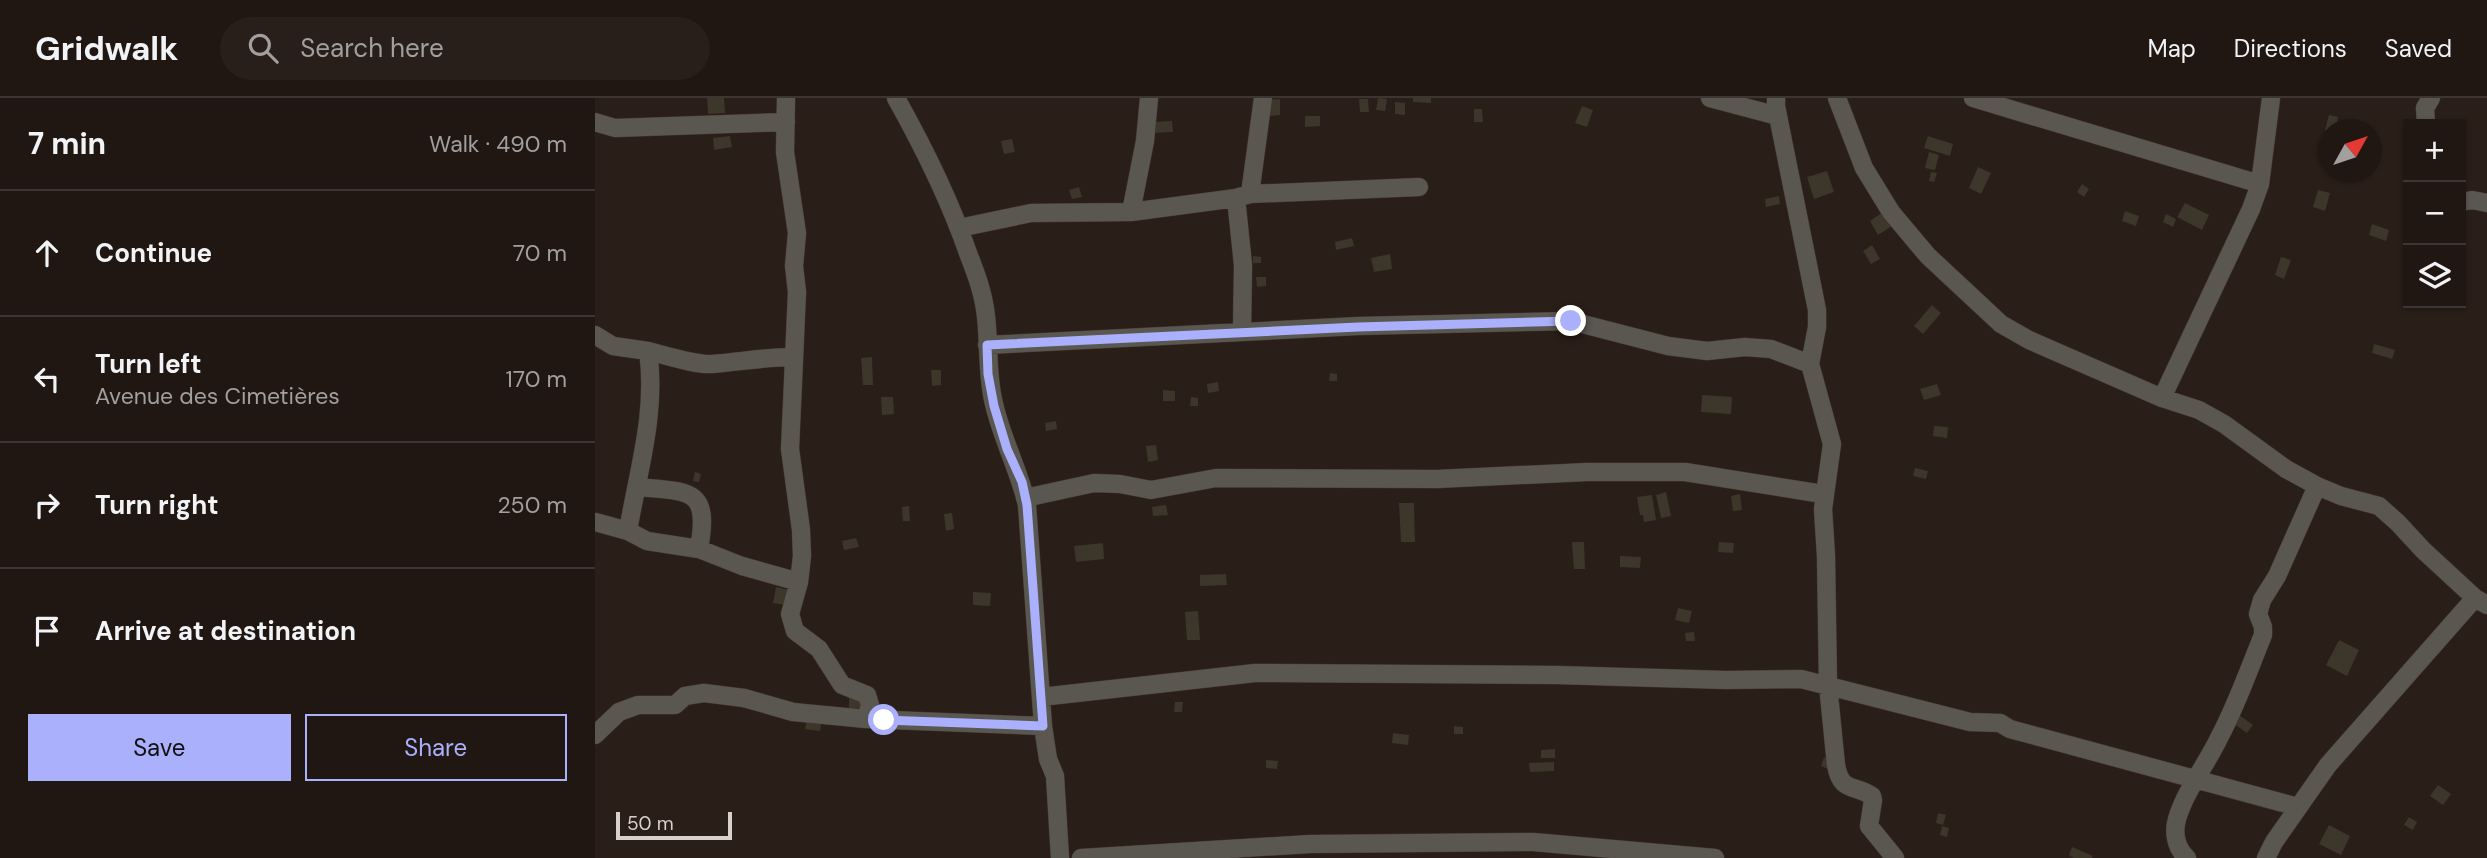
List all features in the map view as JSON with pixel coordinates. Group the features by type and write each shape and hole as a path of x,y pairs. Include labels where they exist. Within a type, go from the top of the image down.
{"street":[{"path":"786,98 785,152 797,233 790,449 802,556 799,582 790,614 795,631 819,649 842,685 867,695 870,705 866,719"},
{"path":"896,98 932,164 981,288 987,323 988,374 994,406 1007,449 1022,482 1025,498 1043,726 1048,759 1055,776 1060,858"},
{"path":"1131,212 1145,141 1149,98"},
{"path":"1242,332 1243,196 1263,98"},
{"path":"1710,98 1756,103 1778,117"},
{"path":"1776,98 1817,310 1817,327 1810,364 1823,417 1831,436 1831,462 1823,494 1828,685 1837,773 1845,786 1872,796 1868,826 1895,858"},
{"path":"1837,98 1864,168 1891,212 1928,256 1986,311 2015,333 2162,398 2199,410 2286,469 2317,486 2341,496 2379,506 2481,602 2328,765 2274,842 2266,858"},
{"path":"1973,98 2260,184"},
{"path":"2162,398 2251,209 2260,184 2271,98"},
{"path":"2426,119 2425,108 2431,98"},
{"path":"595,122 615,128 786,122"},
{"path":"959,228 1031,213 1131,212 1243,196 1419,187"},
{"path":"2466,201 2487,203"},
{"path":"987,345 1358,327 1571,321 1668,345 1707,351 1745,347 1770,349 1810,364"},
{"path":"595,335 613,346 709,364 742,362 767,356 793,357"},
{"path":"628,531 638,487 652,388 647,351"},
{"path":"1025,498 1094,483 1120,484 1151,490 1216,478 1437,479 1587,472 1685,472 1823,494"},
{"path":"2187,858 2179,851 2176,820 2196,778 2221,736 2263,635 2263,627 2257,614 2262,600 2277,576 2317,486"},
{"path":"638,487 688,494 698,501 703,512 699,549"},
{"path":"595,522 628,531 647,541 699,549 742,566 799,582"},
{"path":"1041,698 1255,673 1801,679 1970,722 2000,723 2010,729 2298,807"},
{"path":"595,735 619,712 638,705 675,705 691,694 744,698 793,712 866,719 1043,726"},
{"path":"1081,858 1310,844 1534,842 1715,858"}],"building":[{"path":"707,98 724,98 725,113 708,114"},
{"path":"1378,98 1387,99 1385,111 1376,110"},
{"path":"1413,98 1431,98 1431,103 1413,102"},
{"path":"1280,99 1280,115 1269,116 1268,100"},
{"path":"1359,99 1368,99 1369,112 1360,112"},
{"path":"1395,102 1405,103 1405,115 1395,114"},
{"path":"1582,106 1593,110 1587,127 1575,123"},
{"path":"1474,109 1482,109 1483,122 1474,122"},
{"path":"1305,116 1320,116 1320,126 1305,127"},
{"path":"1172,121 1173,132 1153,133 1153,122"},
{"path":"730,136 732,147 714,150 713,138"},
{"path":"1928,136 1953,144 1950,156 1924,148"},
{"path":"1012,139 1015,152 1004,154 1001,141"},
{"path":"1929,152 1939,155 1935,170 1925,168"},
{"path":"1978,167 1991,173 1981,194 1969,188"},
{"path":"1827,171 1834,192 1814,199 1807,177"},
{"path":"1931,172 1937,173 1934,182 1929,181"},
{"path":"2082,184 2089,189 2084,197 2077,192"},
{"path":"1079,187 1082,197 1072,199 1069,190"},
{"path":"2318,190 2330,193 2325,211 2313,207"},
{"path":"1779,196 1780,204 1766,207 1765,199"},
{"path":"2185,203 2209,215 2202,230 2177,217"},
{"path":"2125,211 2139,216 2136,226 2122,221"},
{"path":"1883,212 1892,226 1878,235 1870,221"},
{"path":"2166,214 2176,219 2173,227 2163,222"},
{"path":"2372,224 2389,230 2386,241 2369,235"},
{"path":"1352,238 1354,246 1336,250 1335,242"},
{"path":"1872,245 1880,259 1871,264 1863,251"},
{"path":"1390,254 1392,269 1374,272 1371,258"},
{"path":"1253,256 1261,257 1261,263 1253,263"},
{"path":"2281,257 2291,260 2284,279 2275,275"},
{"path":"1256,277 1266,277 1266,286 1257,287"},
{"path":"1932,305 1941,313 1923,334 1914,326"},
{"path":"2374,344 2395,350 2392,359 2372,353"},
{"path":"872,357 873,385 863,385 861,358"},
{"path":"931,370 941,370 941,385 932,386"},
{"path":"1330,373 1337,374 1337,381 1329,381"},
{"path":"1218,382 1219,391 1208,393 1207,384"},
{"path":"1937,384 1941,395 1924,400 1920,389"},
{"path":"1163,390 1175,391 1175,401 1163,401"},
{"path":"1702,395 1732,397 1731,414 1701,412"},
{"path":"881,397 893,397 894,414 882,415"},
{"path":"1191,397 1198,398 1198,406 1190,406"},
{"path":"1056,421 1057,429 1046,431 1045,423"},
{"path":"1934,426 1948,427 1947,438 1933,436"},
{"path":"1156,445 1158,460 1148,462 1146,446"},
{"path":"1915,468 1928,471 1926,479 1913,476"},
{"path":"695,472 701,474 699,482 693,481"},
{"path":"1666,492 1671,516 1661,518 1656,495"},
{"path":"1740,494 1742,510 1733,511 1731,496"},
{"path":"1652,495 1656,520 1644,522 1637,497"},
{"path":"1399,503 1414,503 1415,542 1401,542"},
{"path":"1166,505 1168,515 1153,516 1152,507"},
{"path":"909,506 910,521 903,521 902,507"},
{"path":"952,513 954,529 946,531 944,514"},
{"path":"856,538 859,547 844,550 842,541"},
{"path":"1572,542 1584,542 1585,569 1574,569"},
{"path":"1719,542 1734,543 1733,553 1718,552"},
{"path":"1103,543 1104,559 1076,562 1074,546"},
{"path":"1620,556 1641,557 1640,568 1620,567"},
{"path":"1226,574 1227,585 1200,586 1200,575"},
{"path":"776,587 789,590 786,605 773,603"},
{"path":"973,592 991,593 990,606 973,605"},
{"path":"1678,608 1692,611 1689,623 1675,620"},
{"path":"1198,611 1200,640 1187,640 1185,612"},
{"path":"1694,632 1695,641 1686,641 1685,633"},
{"path":"2339,640 2359,650 2347,676 2326,665"},
{"path":"865,697 866,708 849,709 849,698"},
{"path":"1175,702 1183,702 1182,712 1174,712"},
{"path":"808,714 822,716 820,731 805,729"},
{"path":"2239,715 2253,725 2247,733 2234,724"},
{"path":"1454,726 1463,727 1463,734 1454,734"},
{"path":"1393,733 1409,735 1408,745 1392,743"},
{"path":"1555,749 1555,758 1541,758 1541,750"},
{"path":"1824,757 1831,760 1828,769 1821,766"},
{"path":"1266,760 1278,761 1277,769 1266,768"},
{"path":"1554,762 1554,771 1530,772 1529,763"},
{"path":"2438,785 2451,794 2443,805 2430,796"},
{"path":"1938,813 1946,815 1943,825 1936,823"},
{"path":"2409,817 2417,822 2413,830 2404,825"},
{"path":"2329,825 2350,836 2341,855 2319,844"},
{"path":"1942,826 1949,828 1947,837 1940,835"},
{"path":"2072,847 2093,856 2073,858 2069,855"}],"route":[{"path":"884,720 1043,726 1027,505 1022,482 1007,449 994,406 988,374 987,345 1358,327 1571,321"}]}
